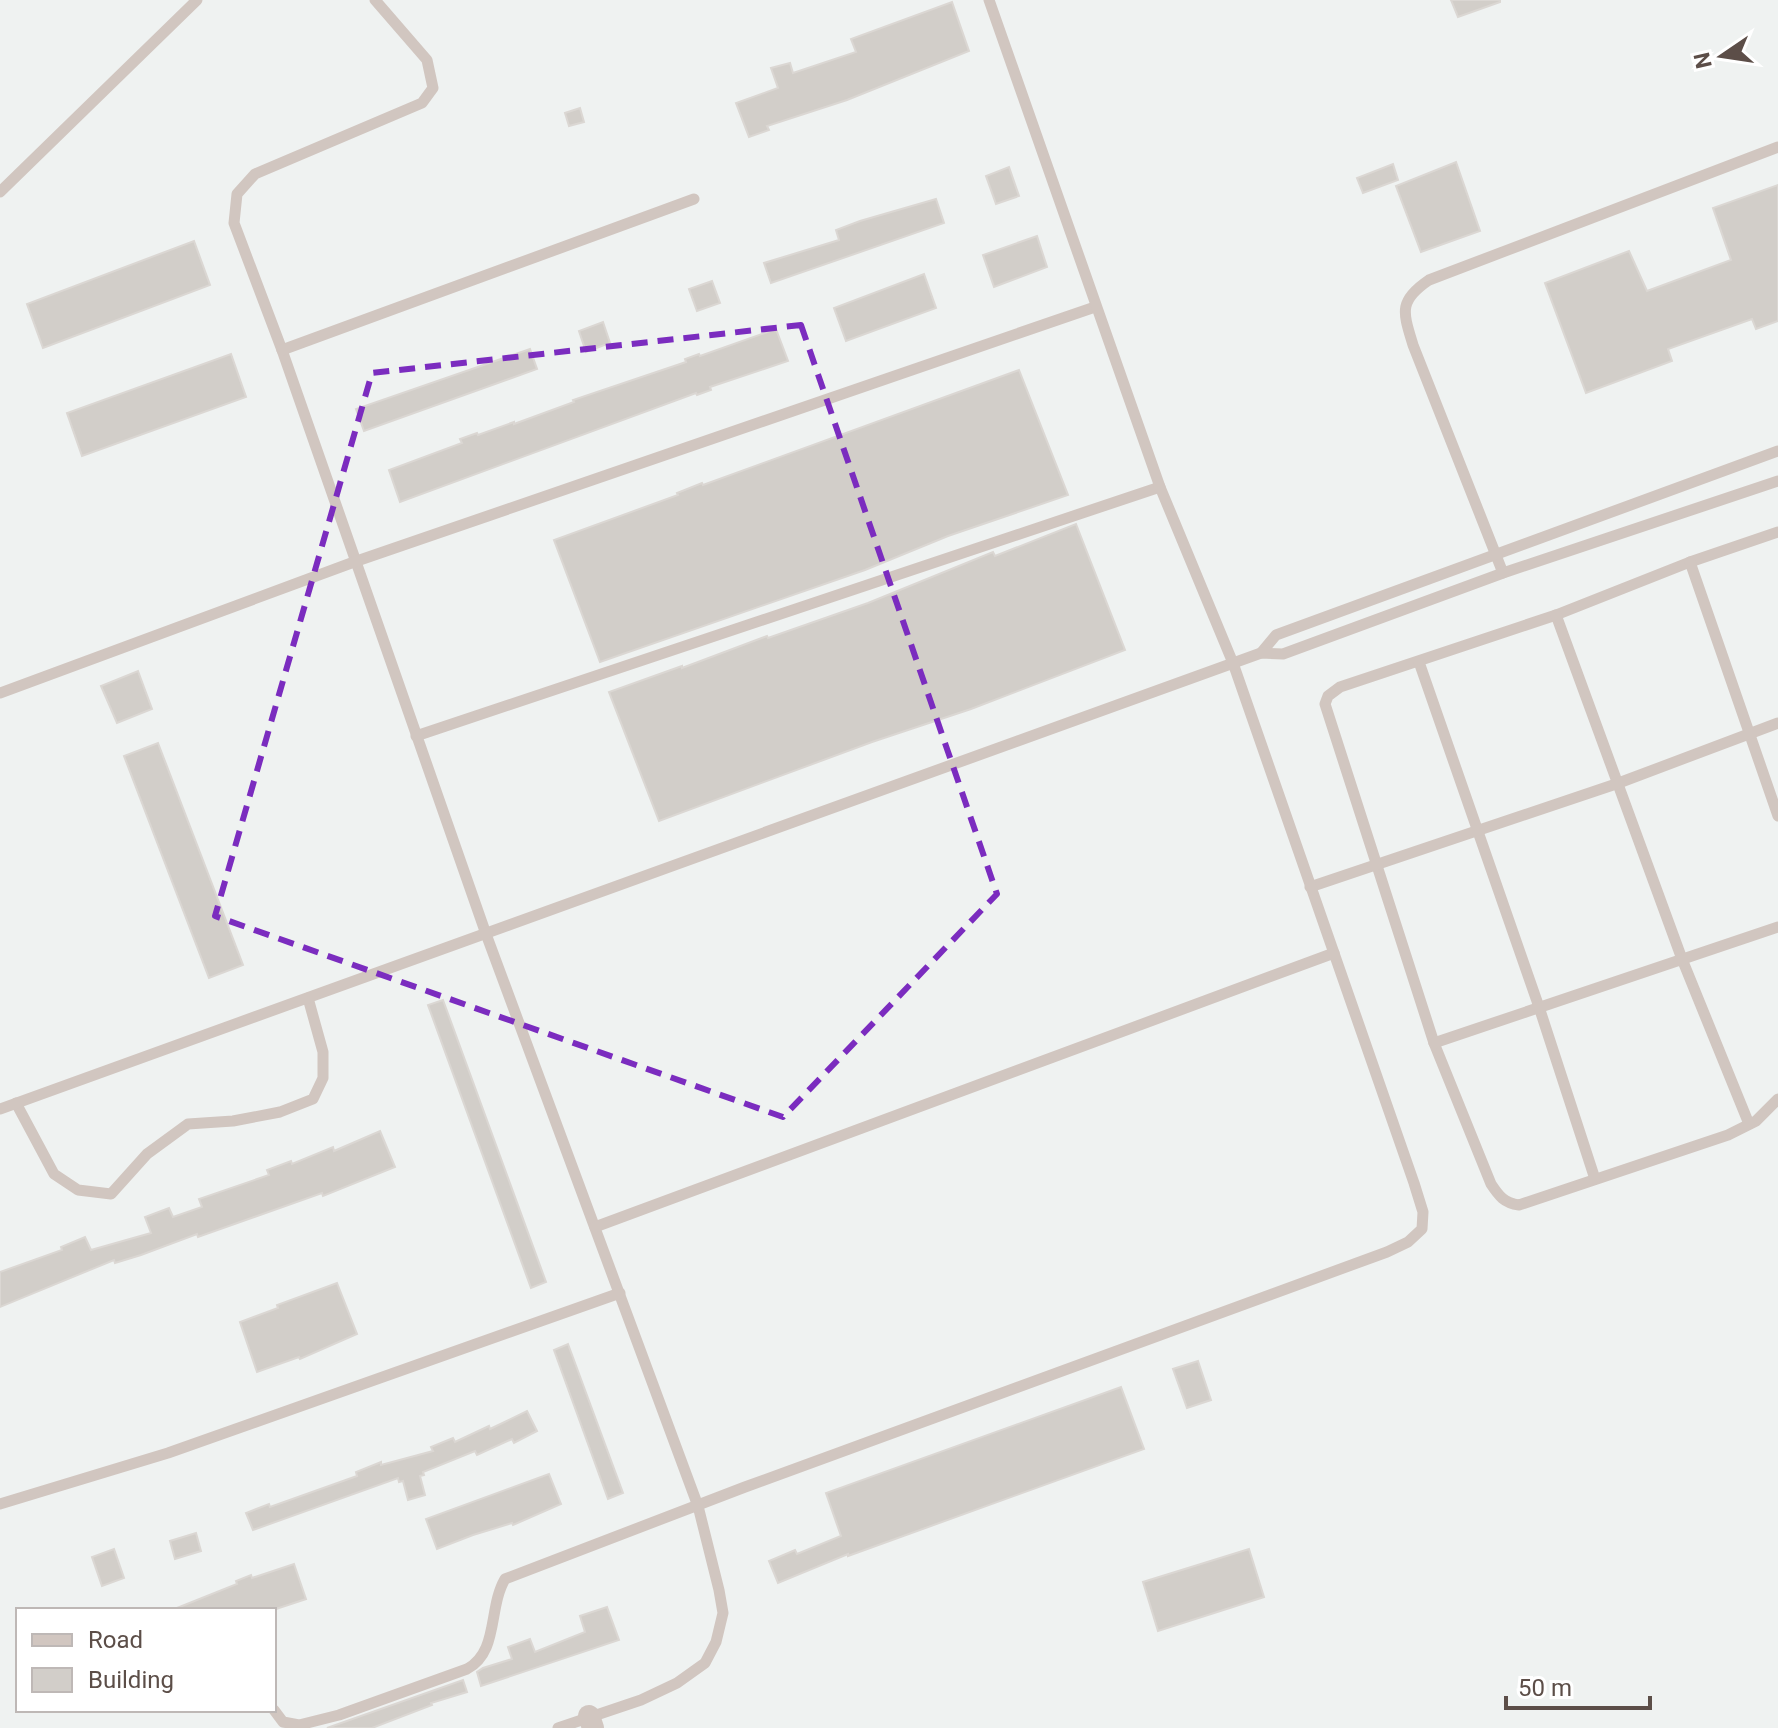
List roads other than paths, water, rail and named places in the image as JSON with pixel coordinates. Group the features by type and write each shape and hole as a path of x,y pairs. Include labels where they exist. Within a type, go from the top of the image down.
{"lane":[{"path":"0,192 197,0"},
{"path":"375,0 427,60 433,88 422,103 255,174 237,194 234,223 282,350 486,934 698,1506 723,1613 716,1642 705,1663 677,1683 591,1722 558,1728"},
{"path":"276,1712 283,1722 299,1725 339,1715 467,1669 480,1662 487,1647 497,1592 505,1579 1387,1252 1408,1242 1422,1229 1423,1212 1233,663 1160,487 989,0"},
{"path":"1503,573 1406,324 1410,293 1429,280 1778,147"},
{"path":"282,350 694,199"},
{"path":"0,693 354,562 1095,307"},
{"path":"1261,653 1276,635 1778,451"},
{"path":"0,1109 1261,653 1283,654 1503,573 1778,481"},
{"path":"416,736 1160,487"},
{"path":"1778,532 1690,562 1556,615 1340,687 1328,696 1325,704 1434,1043 1491,1184 1508,1203 1519,1205 1728,1135 1749,1124 1778,1099"},
{"path":"1690,562 1778,816"},
{"path":"1556,615 1682,959 1749,1124"},
{"path":"1419,662 1539,1007 1595,1179"},
{"path":"1310,887 1616,784 1778,723"},
{"path":"1434,1043 1778,927"},
{"path":"595,1227 1334,953"},
{"path":"16,1103 54,1174 78,1190 111,1194 147,1154 188,1124 233,1121 280,1112 313,1099 323,1078 323,1052 308,998"},
{"path":"0,1504 168,1453 620,1293"}]}
